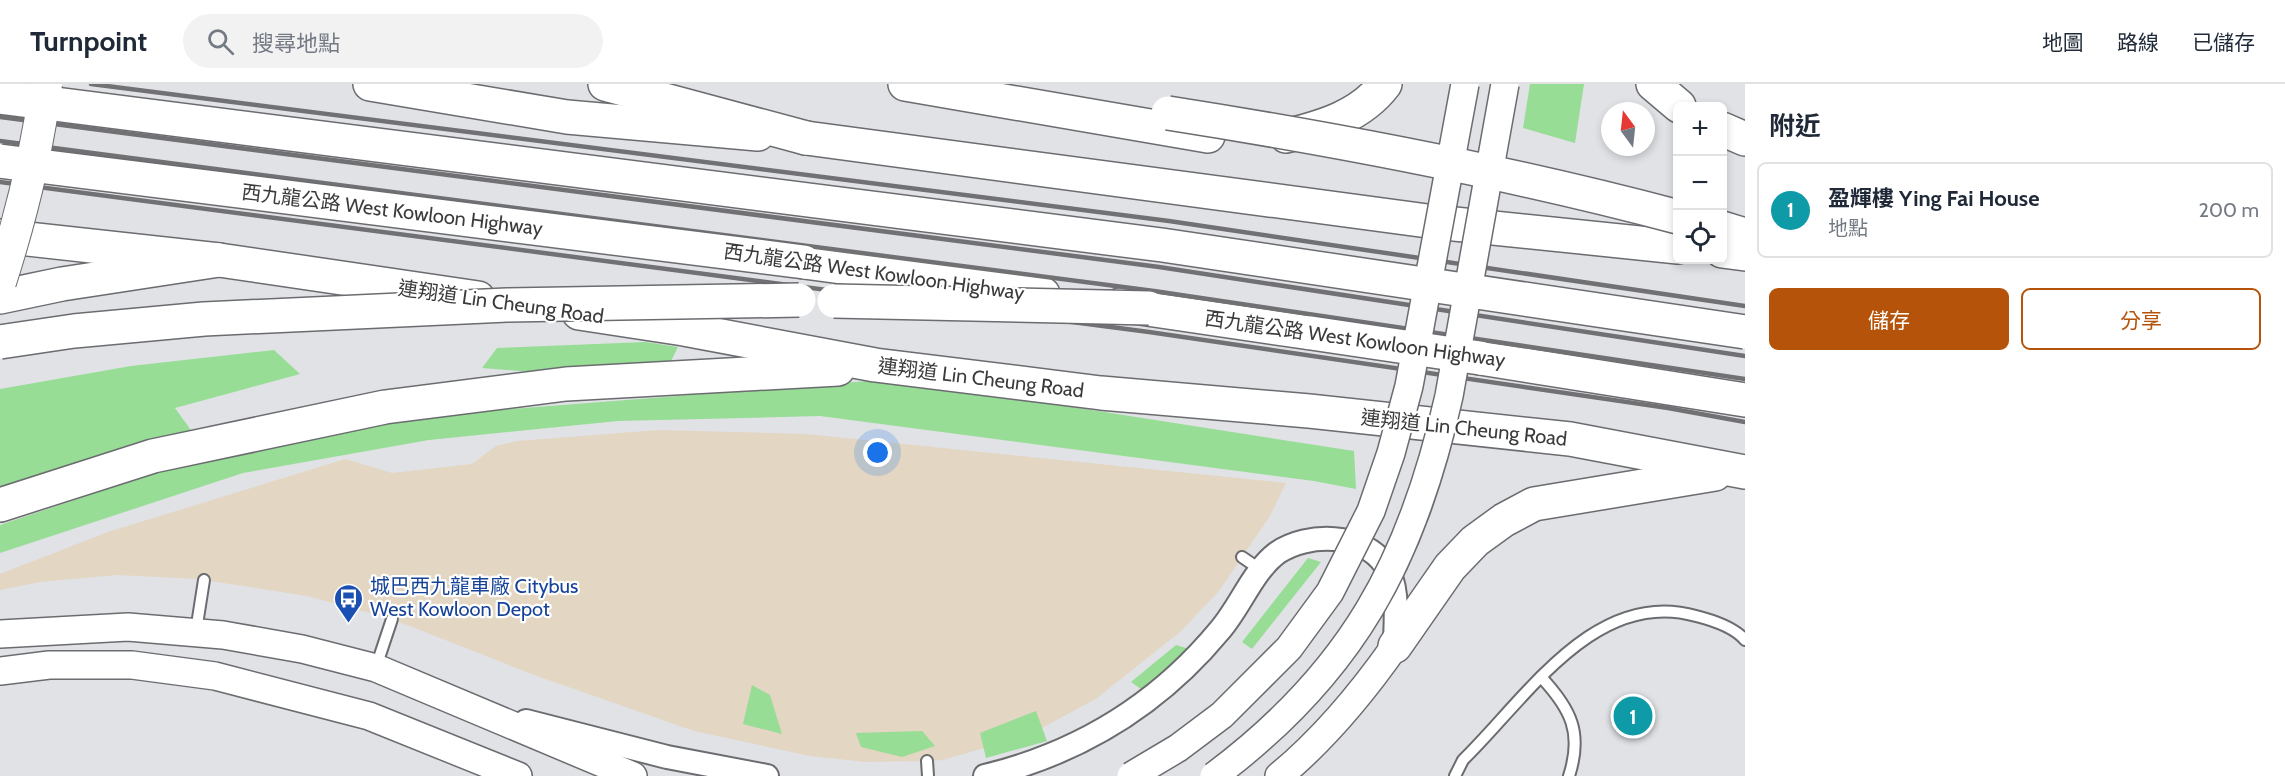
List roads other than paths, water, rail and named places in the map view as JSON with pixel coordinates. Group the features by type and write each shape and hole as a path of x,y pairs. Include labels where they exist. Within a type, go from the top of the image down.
{"main road":[{"path":"0,282 19,223 38,148 46,84"},
{"path":"370,84 567,117 806,138 1435,222 1673,247"},
{"path":"605,84 806,138"},
{"path":"905,84 1186,133 1250,139 1277,138 1337,122 1360,108 1385,84"},
{"path":"989,84 1311,135 1537,181 1673,216"},
{"path":"1653,84 1674,102"},
{"path":"0,97 1162,245 1745,332"},
{"path":"1727,131 1745,139"},
{"name":"西九龍公路 West Kowloon Highway","path":"0,161 757,256 1149,308 1745,400"},
{"path":"0,236 219,260"},
{"path":"0,297 62,284 219,260"},
{"name":"連翔道 Lin Cheung Road","path":"219,260 684,329 875,365 1101,393 1310,411 1570,439 1741,472"},
{"path":"0,342 74,331 204,319 507,305 775,299 1149,308"},
{"path":"0,506 153,456 385,408 567,384 801,373 875,365"},
{"path":"1395,646 1450,567 1475,541 1504,520 1534,504 1741,472"}],"street":[{"path":"1131,776 1178,748 1222,715 1289,648 1330,592 1371,511 1391,453 1409,386 1465,84"},
{"path":"1214,776 1253,746 1288,714 1342,650 1380,593 1414,522 1438,445 1449,396 1505,84"},
{"path":"985,776 1028,766 1087,741 1143,704 1201,653 1232,616 1262,570 1276,554 1294,544 1313,540 1353,542 1371,551 1386,566 1392,581 1395,605 1395,646 1312,746 1282,775"},
{"path":"0,634 128,627 262,640 376,668 633,776"},
{"path":"0,671 49,665 132,665 215,676 369,716 518,776"},
{"path":"478,709 667,757 767,776"},
{"path":"469,756 490,776"}],"lane":[{"path":"1242,557 1262,570"},
{"path":"196,632 204,580"},
{"path":"1455,776 1463,760 1541,677 1591,634 1619,619 1651,612 1683,612 1714,621 1744,638"},
{"path":"376,668 392,619"},
{"path":"1541,677 1559,698 1572,722 1576,748 1569,776"},
{"path":"927,761 928,776"}],"railway":[{"path":"91,84 1169,221 1745,306"},
{"path":"0,117 1159,267 1745,356"},
{"path":"0,141 1154,291 1745,379"},
{"path":"0,182 1149,332 1668,408 1745,422"}],"place":[{"name":"城巴西九龍車廠 Citybus West Kowloon Depot","path":"349,624"},
{"name":"盈輝樓 Ying Fai House","path":"1633,716"}]}
